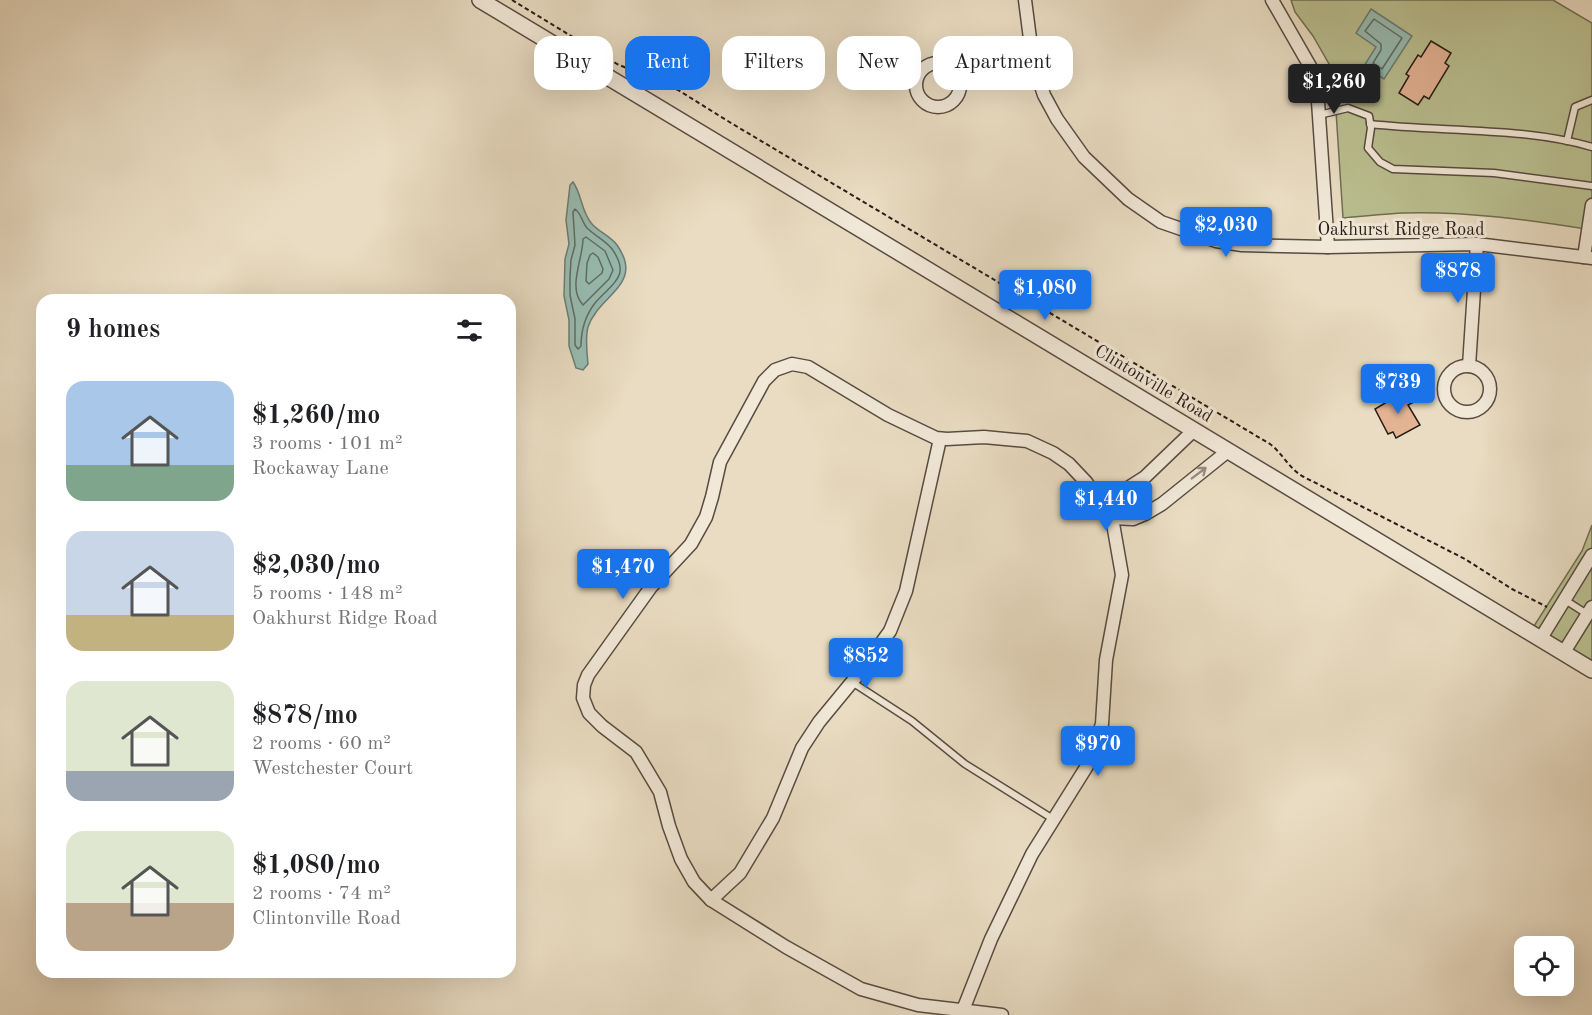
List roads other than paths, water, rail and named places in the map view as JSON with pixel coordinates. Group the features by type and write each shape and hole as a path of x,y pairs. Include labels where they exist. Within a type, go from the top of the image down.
{"street":[{"name":"Clintonville Road","path":"480,0 1592,670"},
{"name":"Oakhurst Ridge Road","path":"1025,0 1030,36"},
{"path":"1272,0 1311,68 1317,87 1328,247"},
{"name":"Oakhurst Ridge Road","path":"1042,90 1057,119 1084,157 1128,199 1161,222 1189,233 1242,245 1328,247 1477,244 1588,257"},
{"path":"1588,257 1592,205"},
{"path":"1469,366 1477,244"},
{"path":"963,1010 990,939 1032,854 1087,766 1102,724 1106,660 1122,575 1112,518 1086,482 1069,464 1053,453 1027,441 984,437 936,438 888,415 808,367 792,364 775,370 764,381 720,462 706,517 692,544 651,587 588,675 583,698 589,713 636,752 660,792 681,859 694,882 711,900 786,947 861,989 918,1005 1002,1015"},
{"path":"1112,518 1120,493 1145,477 1194,430"},
{"path":"711,900 740,873 773,818 802,748 890,632 906,591 940,439"},
{"path":"1112,518 1133,519 1145,514 1162,504 1228,451"},
{"path":"1541,638 1592,555"},
{"path":"1564,652 1590,610"}],"lane":[{"path":"1567,141 1575,107 1592,100"},
{"path":"1318,115 1348,108 1369,116 1368,148 1380,162 1393,169 1494,173 1592,186"},
{"path":"1370,124 1413,129 1526,135 1592,147"},
{"path":"1564,600 1590,610"},
{"path":"852,682 912,721 965,764 1054,820"}],"water":[{"path":"1371,9 1412,36 1384,79 1364,66 1376,47 1356,33"},
{"path":"573,182 588,219 617,245 624,259 626,270 617,289 601,306 588,327 586,341 588,364 583,370 576,368 569,346 569,320 564,296 565,259 569,244 566,220 570,185"}]}
